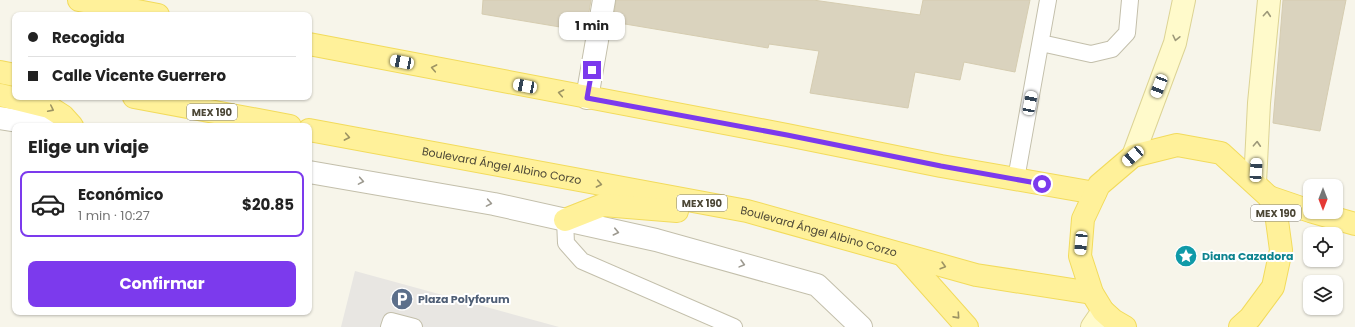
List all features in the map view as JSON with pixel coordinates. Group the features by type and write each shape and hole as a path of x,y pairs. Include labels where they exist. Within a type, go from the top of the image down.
{"main road":[{"path":"80,0 142,12"},
{"path":"1133,156 1175,43 1184,0"},
{"path":"1262,190 1259,103 1269,0"},
{"path":"312,45 941,166 1095,193"},
{"path":"0,72 12,74"},
{"path":"0,95 12,98"},
{"path":"20,100 49,107 63,116 69,123"},
{"name":"MEX 190","path":"150,100 274,123"},
{"name":"Boulevard Ángel Albino Corzo","path":"312,131 710,204 747,212 976,275 1092,293"},
{"name":"MEX 190","path":"1125,327 1113,320 1097,319 1092,293 1080,256 1083,219 1099,185 1133,156 1177,145 1221,153 1262,190 1276,213 1281,250 1272,287 1250,318 1240,327"},
{"name":"MEX 190","path":"1262,190 1303,208"},
{"path":"565,220 603,205 678,211 710,204"},
{"name":"MEX 190","path":"1337,219 1355,224"},
{"path":"903,255 967,327"}],"street":[{"path":"587,98 604,0"},
{"path":"0,118 31,123"},
{"path":"312,173 494,204 656,240 816,284 860,327"}],"lane":[{"path":"1016,179 1048,0"},
{"path":"1041,43 1091,54 1112,49 1127,33 1130,0"},
{"path":"565,220 566,243 582,261 734,327"},
{"path":"389,327 390,321 414,327"}],"shaded area":[{"name":"Plaza Polyforum","path":"355,271 559,327 341,327"}],"building":[{"path":"483,0 591,0 588,18 574,15 572,29 482,14"},
{"path":"616,0 813,0 920,15 923,0 1030,0 1015,72 964,62 960,80 915,72 908,108 810,93 819,51 769,44 768,48 613,22"},
{"path":"1283,0 1346,0 1320,131 1273,123"}],"place":[{"name":"Diana Cazadora","path":"1186,256"},
{"name":"Plaza Polyforum","path":"402,299"}],"route":[{"path":"592,70 587,98 1042,184"}]}
